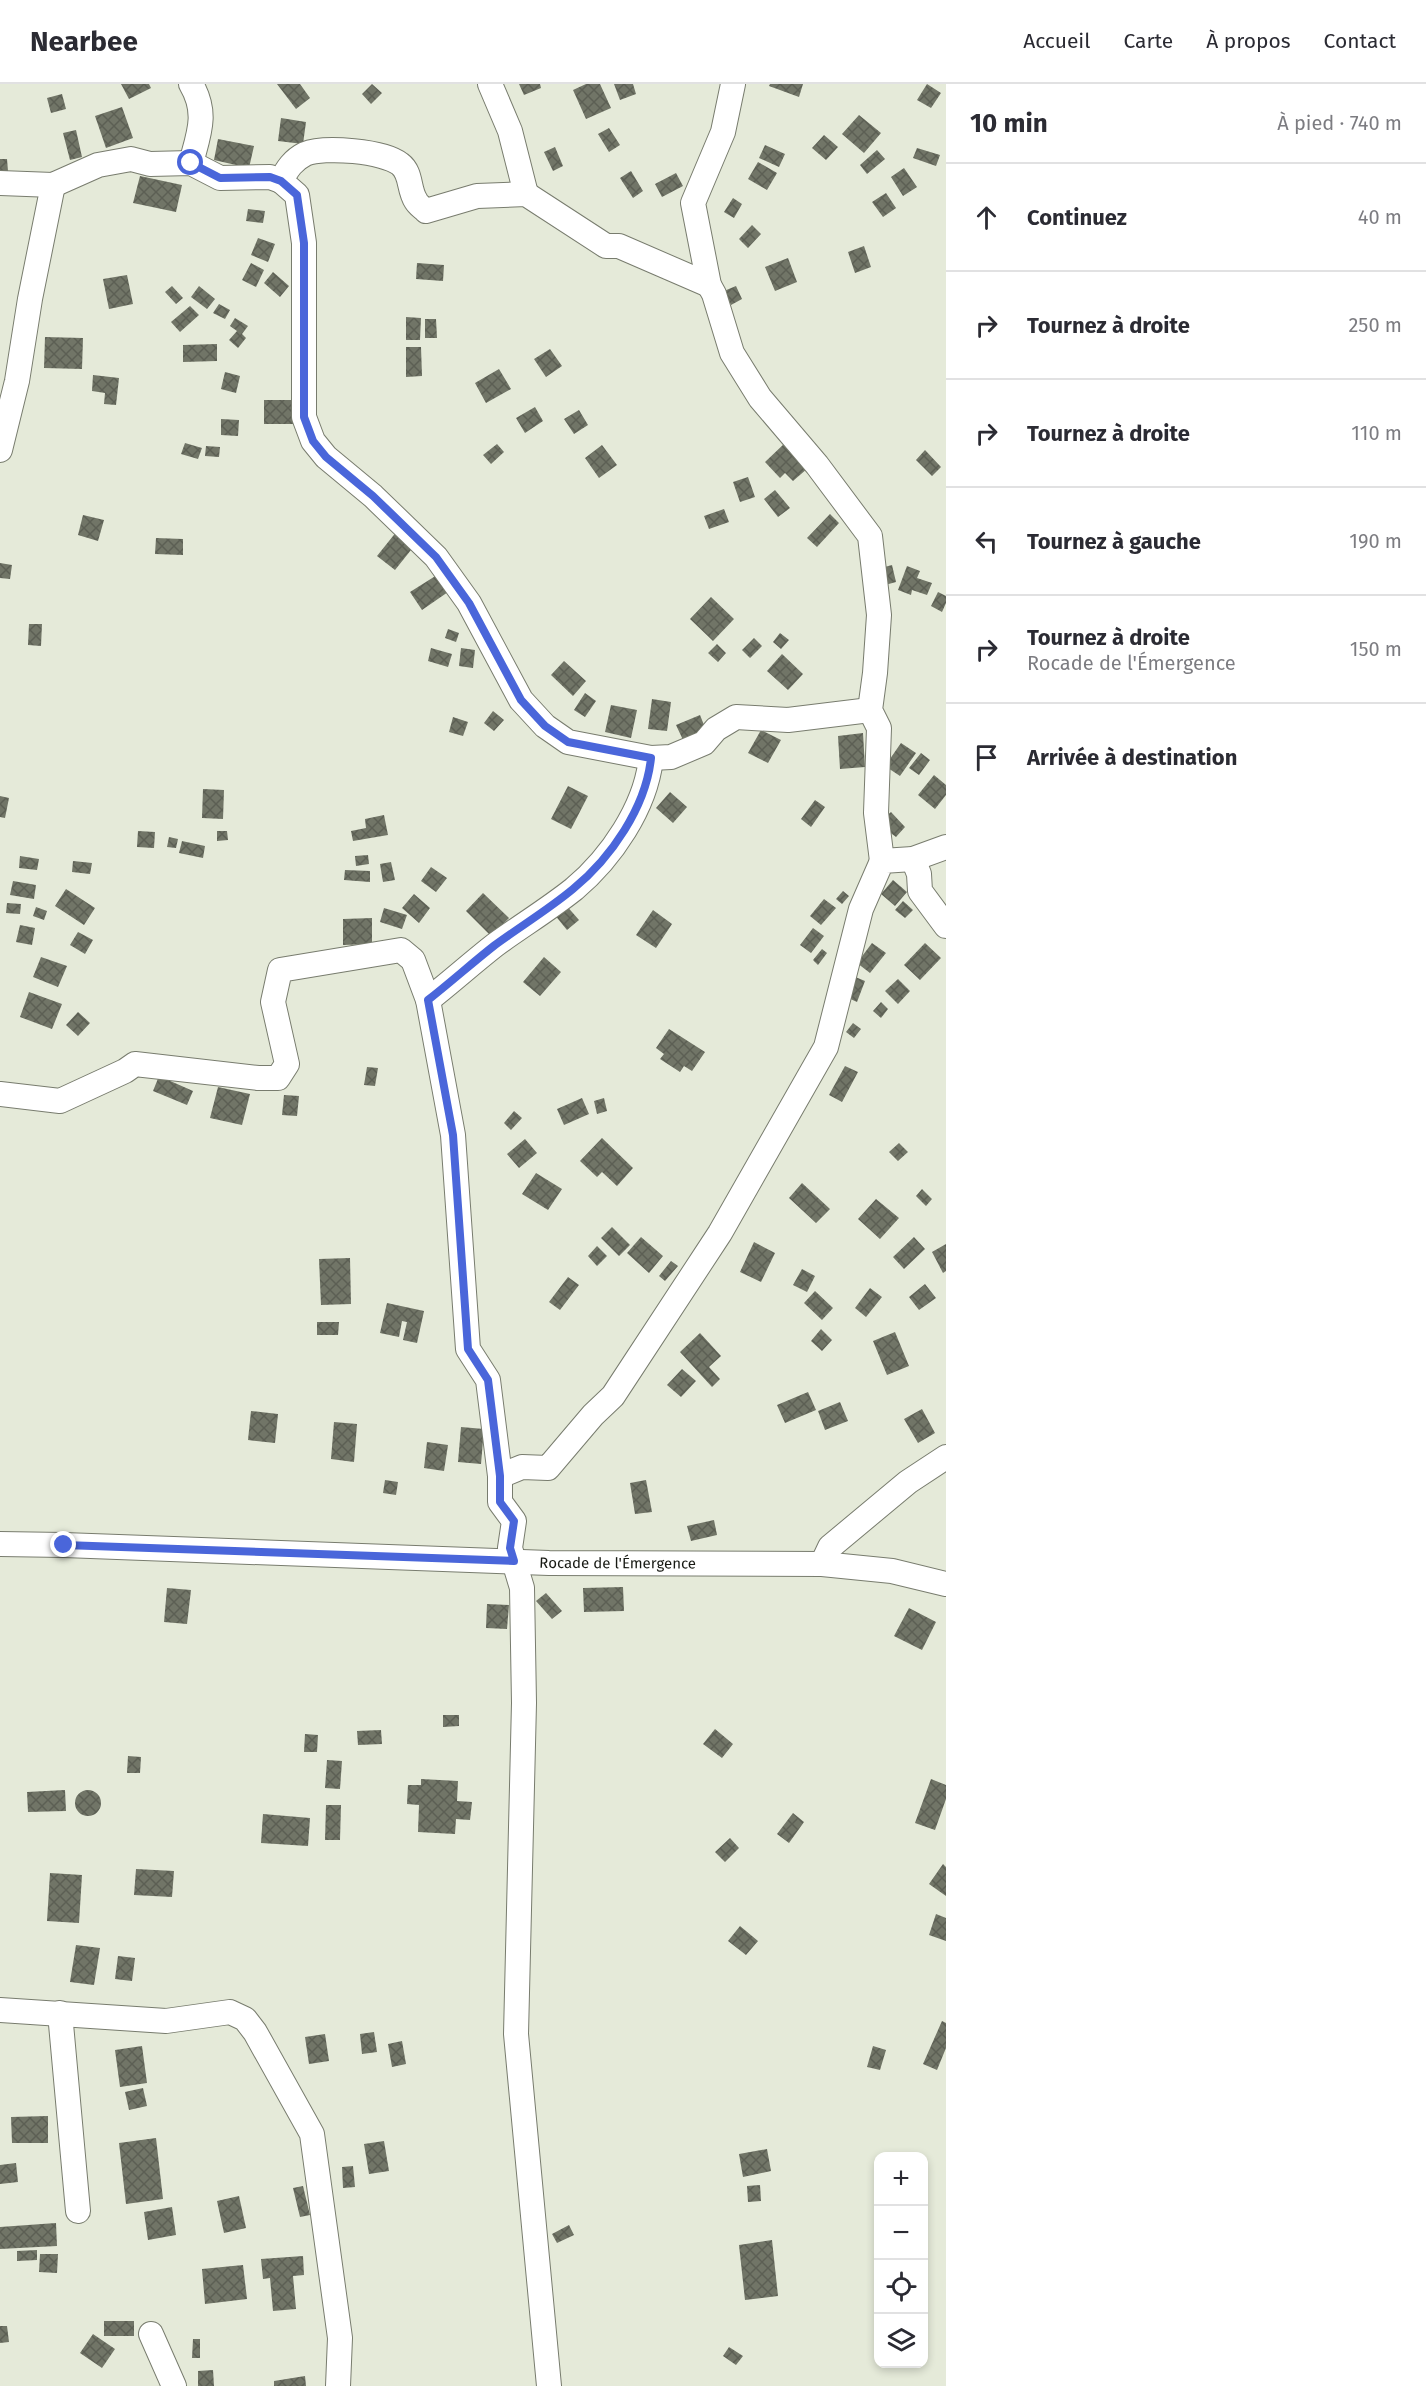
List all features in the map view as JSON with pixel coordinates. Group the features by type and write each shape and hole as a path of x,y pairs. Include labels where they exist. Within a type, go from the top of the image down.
{"street":[{"path":"190,84 202,120 191,163"},
{"path":"490,84 510,131 526,194"},
{"path":"500,1476 522,1467 548,1468 593,1415 613,1396 720,1233 826,1047 861,909 882,861 876,813 879,728 870,710 879,615 870,537 817,465 760,398 732,353 714,294 709,285 693,203 723,132 733,84"},
{"path":"281,181 290,165 305,154 326,150 383,156 400,164 408,174 416,201 426,211 477,196 526,194 606,246 620,246 709,285"},
{"path":"0,183 53,185 98,165 131,159 150,164 191,163 220,178 270,177 281,181 297,195 304,243 304,417 313,441 326,457 373,496 436,557 469,603 521,700 545,726 568,742 651,758 671,757 704,743 716,729 736,717 788,720 870,710"},
{"path":"0,450 17,381 30,299 53,185"},
{"path":"428,1000 480,956 574,889 600,863 637,810 649,777 651,758"},
{"path":"882,861 913,859 946,847"},
{"path":"913,859 919,874 920,891 946,926"},
{"path":"0,1094 60,1101 125,1071 135,1064 258,1078 278,1078 287,1064 273,1002 280,970 401,950 413,960 428,1000 453,1135 468,1349 488,1380 500,1476 500,1502 514,1521 510,1548 522,1588 524,1703 516,2034 549,2386"},
{"path":"822,1564 830,1547 908,1482 946,1457"},
{"name":"Rocade de l'Émergence","path":"0,1544 514,1561 822,1564 892,1570 946,1584"},
{"path":"0,2010 166,2021 230,2012 245,2019 255,2032 312,2134 340,2338 338,2386"},
{"path":"60,2013 78,2211"},
{"path":"151,2334 174,2386"}],"building":[{"path":"121,84 149,84 151,88 129,99"},
{"path":"277,84 300,84 310,98 296,109"},
{"path":"372,84 382,93 371,104 362,94"},
{"path":"519,84 540,84 541,88 524,95"},
{"path":"586,84 600,84 611,108 586,119 573,90"},
{"path":"614,84 633,84 636,94 620,100"},
{"path":"770,84 803,84 799,97 769,86"},
{"path":"927,84 941,93 931,108 917,100"},
{"path":"62,94 66,109 51,113 47,98"},
{"path":"122,107 133,138 106,148 95,116"},
{"path":"859,115 881,133 864,153 842,134"},
{"path":"281,118 306,122 303,144 278,141"},
{"path":"609,128 620,145 609,152 598,134"},
{"path":"76,130 82,157 70,160 63,133"},
{"path":"824,135 838,147 826,160 812,148"},
{"path":"218,139 254,146 249,168 214,160"},
{"path":"765,145 785,154 779,167 759,158"},
{"path":"555,147 563,166 553,171 544,152"},
{"path":"917,148 940,155 936,166 913,158"},
{"path":"877,150 885,159 867,174 860,165"},
{"path":"0,159 7,159 8,171 0,172"},
{"path":"758,162 777,173 767,190 748,179"},
{"path":"904,168 917,187 903,196 891,177"},
{"path":"631,171 643,191 633,198 620,178"},
{"path":"676,173 683,186 662,197 655,184"},
{"path":"140,176 182,185 176,212 133,203"},
{"path":"886,193 896,208 883,217 872,202"},
{"path":"733,198 742,204 734,218 724,212"},
{"path":"248,209 265,211 263,223 246,221"},
{"path":"752,225 761,234 748,248 739,239"},
{"path":"258,238 275,244 268,262 251,255"},
{"path":"864,246 871,267 855,273 848,252"},
{"path":"788,258 797,282 775,291 765,267"},
{"path":"251,263 264,270 256,287 242,280"},
{"path":"417,263 444,265 443,281 416,279"},
{"path":"273,272 289,286 280,297 264,283"},
{"path":"127,275 133,304 109,309 103,279"},
{"path":"172,286 183,298 176,304 165,292"},
{"path":"199,286 215,299 207,309 191,297"},
{"path":"736,286 742,299 731,305 724,291"},
{"path":"219,304 230,310 225,319 213,313"},
{"path":"190,306 199,315 180,332 171,322"},
{"path":"406,317 421,318 420,340 406,340"},
{"path":"235,318 248,326 242,334 246,338 238,348 229,340 237,331 230,326"},
{"path":"425,319 436,319 437,338 425,338"},
{"path":"45,337 83,338 82,369 44,368"},
{"path":"217,344 217,361 183,362 183,345"},
{"path":"406,347 421,347 422,376 406,377"},
{"path":"550,349 562,366 546,377 534,359"},
{"path":"499,369 511,389 486,403 475,383"},
{"path":"225,372 240,376 236,393 221,389"},
{"path":"93,375 119,378 116,405 104,404 105,393 92,391"},
{"path":"264,400 294,400 294,424 264,424"},
{"path":"535,407 543,421 525,433 516,418"},
{"path":"579,410 588,425 574,434 564,419"},
{"path":"221,419 239,420 238,436 221,435"},
{"path":"185,443 202,448 198,459 181,454"},
{"path":"785,443 808,468 793,481 785,473 780,478 765,462"},
{"path":"497,444 504,452 491,464 483,455"},
{"path":"602,445 617,465 599,478 585,458"},
{"path":"206,446 220,447 219,457 205,456"},
{"path":"925,450 941,467 932,476 916,460"},
{"path":"748,477 755,497 740,502 733,482"},
{"path":"775,490 790,508 778,517 764,499"},
{"path":"724,509 729,522 709,529 704,516"},
{"path":"830,514 839,523 817,547 807,538"},
{"path":"83,515 104,520 98,541 78,535"},
{"path":"397,531 415,545 395,570 377,556"},
{"path":"156,538 183,539 183,555 155,554"},
{"path":"0,563 12,565 10,579 0,578"},
{"path":"892,565 896,582 885,585 881,568"},
{"path":"907,566 920,571 917,578 932,583 927,595 912,590 911,595 898,590"},
{"path":"437,575 448,592 422,610 410,592"},
{"path":"938,592 946,596 942,612 931,606"},
{"path":"711,597 734,619 713,641 690,619"},
{"path":"29,624 42,624 41,646 28,645"},
{"path":"448,629 459,633 456,642 445,638"},
{"path":"780,633 789,640 781,649 773,642"},
{"path":"754,638 762,646 750,658 742,650"},
{"path":"717,644 726,653 718,662 708,653"},
{"path":"431,648 452,654 448,667 428,661"},
{"path":"461,648 475,650 473,668 459,666"},
{"path":"782,654 803,674 788,690 767,671"},
{"path":"564,661 586,681 573,696 551,675"},
{"path":"585,693 596,701 585,717 574,710"},
{"path":"652,699 671,702 667,731 648,729"},
{"path":"611,705 637,710 631,738 605,732"},
{"path":"493,711 504,720 494,731 484,723"},
{"path":"700,715 706,730 683,740 676,725"},
{"path":"453,717 468,722 463,736 449,732"},
{"path":"761,730 781,740 768,763 748,753"},
{"path":"863,733 865,767 840,769 838,736"},
{"path":"901,743 916,753 900,776 885,766"},
{"path":"921,753 930,760 919,775 909,768"},
{"path":"934,775 946,785 946,795 935,809 918,795"},
{"path":"568,786 588,796 571,829 551,819"},
{"path":"203,789 224,790 223,819 202,818"},
{"path":"670,792 687,807 673,823 656,808"},
{"path":"0,796 9,798 5,818 0,817"},
{"path":"815,800 825,807 811,827 801,819"},
{"path":"891,812 905,827 896,837 884,828 885,817"},
{"path":"384,815 388,835 353,841 351,831 366,828 365,819"},
{"path":"138,831 155,832 154,848 137,847"},
{"path":"217,831 227,831 228,840 217,841"},
{"path":"169,837 178,839 176,848 167,847"},
{"path":"182,841 205,846 203,858 179,853"},
{"path":"368,855 369,864 356,866 355,856"},
{"path":"20,856 39,859 37,870 19,868"},
{"path":"73,861 92,863 90,874 72,872"},
{"path":"391,862 395,880 383,882 380,864"},
{"path":"431,867 447,878 436,892 421,881"},
{"path":"345,870 370,871 370,882 344,880"},
{"path":"893,880 907,892 895,906 881,894"},
{"path":"13,881 36,885 34,899 10,895"},
{"path":"66,889 95,908 84,925 55,906"},
{"path":"843,891 849,896 842,904 836,899"},
{"path":"483,893 509,918 491,936 466,911"},
{"path":"414,894 430,908 419,923 402,908"},
{"path":"824,899 836,908 821,925 810,916"},
{"path":"903,901 913,910 905,918 895,910"},
{"path":"7,903 21,904 20,914 6,913"},
{"path":"565,904 579,920 567,930 554,914"},
{"path":"36,907 47,911 44,920 33,916"},
{"path":"384,908 407,915 402,929 380,922"},
{"path":"653,910 672,924 656,948 636,935"},
{"path":"372,918 372,944 343,945 343,919"},
{"path":"20,925 35,928 32,945 16,942"},
{"path":"813,928 824,936 811,953 800,945"},
{"path":"78,932 93,940 85,954 70,945"},
{"path":"872,943 886,953 870,973 857,963"},
{"path":"925,943 941,958 920,980 904,965"},
{"path":"822,949 827,953 818,965 813,960"},
{"path":"41,957 67,966 58,987 33,977"},
{"path":"544,957 561,972 540,996 523,982"},
{"path":"853,976 865,981 857,1002 844,996"},
{"path":"898,979 910,991 898,1004 885,991"},
{"path":"29,992 62,1004 52,1029 20,1017"},
{"path":"881,1002 888,1009 881,1018 873,1011"},
{"path":"78,1012 90,1023 78,1036 66,1025"},
{"path":"853,1023 861,1029 854,1038 846,1032"},
{"path":"669,1029 705,1052 692,1071 684,1066 680,1072 660,1059 664,1054 656,1048"},
{"path":"845,1066 858,1072 842,1102 829,1095"},
{"path":"367,1067 378,1068 375,1086 364,1085"},
{"path":"159,1076 193,1091 187,1105 153,1091"},
{"path":"218,1087 250,1094 242,1125 210,1118"},
{"path":"284,1095 299,1096 297,1116 282,1115"},
{"path":"582,1098 589,1114 564,1125 557,1109"},
{"path":"604,1098 607,1111 597,1114 594,1101"},
{"path":"514,1111 522,1118 511,1130 504,1123"},
{"path":"602,1138 633,1168 617,1186 602,1172 597,1177 580,1161"},
{"path":"525,1139 537,1153 519,1168 507,1154"},
{"path":"899,1143 908,1152 898,1161 889,1152"},
{"path":"536,1173 562,1189 548,1210 522,1194"},
{"path":"802,1183 830,1209 816,1223 789,1198"},
{"path":"922,1189 932,1199 926,1206 916,1196"},
{"path":"876,1199 899,1218 880,1239 858,1219"},
{"path":"612,1227 630,1245 619,1256 601,1238"},
{"path":"641,1237 663,1256 649,1273 627,1253"},
{"path":"914,1237 925,1249 904,1269 893,1257"},
{"path":"754,1242 775,1253 761,1282 740,1272"},
{"path":"946,1244 946,1271 943,1273 932,1252"},
{"path":"597,1246 607,1256 597,1266 588,1256"},
{"path":"350,1258 351,1304 321,1305 319,1259"},
{"path":"671,1261 678,1266 665,1281 659,1276"},
{"path":"802,1269 815,1276 807,1292 793,1285"},
{"path":"568,1277 579,1285 560,1310 549,1302"},
{"path":"925,1284 936,1298 919,1310 909,1297"},
{"path":"870,1288 882,1297 866,1317 855,1308"},
{"path":"815,1291 833,1308 822,1320 804,1303"},
{"path":"387,1303 424,1311 417,1343 403,1340 407,1322 402,1321 399,1337 380,1333"},
{"path":"317,1322 339,1322 338,1335 317,1335"},
{"path":"821,1329 832,1340 822,1351 811,1341"},
{"path":"895,1332 909,1366 887,1375 873,1341"},
{"path":"700,1333 721,1356 709,1367 720,1379 712,1387 680,1352"},
{"path":"682,1369 696,1381 681,1397 667,1385"},
{"path":"808,1392 816,1410 785,1423 777,1405"},
{"path":"840,1402 848,1421 825,1430 818,1411"},
{"path":"922,1409 935,1433 918,1443 904,1419"},
{"path":"251,1411 278,1414 275,1443 248,1440"},
{"path":"334,1422 357,1424 354,1462 331,1459"},
{"path":"461,1427 484,1429 481,1464 458,1462"},
{"path":"427,1442 448,1445 444,1471 424,1468"},
{"path":"385,1480 398,1482 396,1495 383,1493"},
{"path":"646,1480 652,1512 635,1514 630,1483"},
{"path":"714,1520 717,1535 691,1541 687,1526"},
{"path":"623,1587 624,1611 584,1612 583,1588"},
{"path":"167,1588 191,1590 187,1624 164,1622"},
{"path":"546,1593 562,1611 552,1619 536,1601"},
{"path":"487,1604 509,1605 507,1629 486,1628"},
{"path":"909,1608 936,1622 922,1650 894,1636"},
{"path":"443,1715 459,1715 459,1726 443,1727"},
{"path":"715,1729 733,1744 722,1758 703,1744"},
{"path":"381,1730 382,1744 358,1745 357,1731"},
{"path":"305,1734 318,1735 317,1752 304,1752"},
{"path":"128,1756 141,1757 140,1773 127,1773"},
{"path":"327,1760 342,1761 340,1789 325,1788"},
{"path":"421,1779 458,1781 457,1801 472,1802 470,1820 456,1819 455,1834 418,1832 419,1805 407,1804 408,1785 421,1785"},
{"path":"931,1779 946,1785 946,1799 935,1830 915,1823"},
{"path":"65,1790 66,1811 28,1812 27,1792"},
{"path":"88,1790 97,1794 101,1803 97,1812 88,1816 79,1812 75,1803 79,1794"},
{"path":"326,1805 341,1805 340,1840 325,1840"},
{"path":"793,1813 804,1822 789,1843 777,1834"},
{"path":"263,1814 310,1818 308,1846 261,1843"},
{"path":"730,1838 739,1848 725,1862 715,1852"},
{"path":"943,1864 946,1867 946,1896 929,1884"},
{"path":"136,1869 174,1871 172,1897 134,1895"},
{"path":"50,1873 82,1875 79,1923 47,1921"},
{"path":"936,1914 946,1918 946,1941 929,1935"},
{"path":"740,1926 758,1941 746,1955 728,1941"},
{"path":"76,1945 100,1948 94,1985 70,1982"},
{"path":"118,1956 135,1958 132,1981 115,1979"},
{"path":"942,2021 946,2023 946,2048 937,2070 923,2064"},
{"path":"374,2032 377,2052 362,2054 360,2034"},
{"path":"325,2034 329,2061 309,2064 305,2037"},
{"path":"402,2041 406,2064 392,2067 388,2044"},
{"path":"142,2046 147,2083 120,2087 115,2050"},
{"path":"873,2046 886,2050 880,2070 867,2067"},
{"path":"143,2088 147,2106 129,2110 125,2092"},
{"path":"48,2116 48,2143 12,2143 11,2117"},
{"path":"156,2138 163,2199 126,2204 119,2143"},
{"path":"384,2141 389,2171 369,2174 364,2144"},
{"path":"767,2149 771,2171 743,2177 739,2154"},
{"path":"16,2163 18,2182 0,2184 0,2165"},
{"path":"353,2166 355,2187 343,2188 342,2167"},
{"path":"760,2185 761,2201 748,2202 747,2186"},
{"path":"303,2186 310,2215 300,2217 293,2188"},
{"path":"239,2196 246,2228 224,2233 217,2201"},
{"path":"172,2207 176,2235 148,2240 144,2212"},
{"path":"56,2223 57,2246 0,2249 0,2227"},
{"path":"569,2225 574,2235 557,2243 552,2234"},
{"path":"772,2240 778,2296 745,2300 739,2245"},
{"path":"37,2250 37,2260 17,2261 17,2251"},
{"path":"40,2254 58,2254 57,2273 39,2272"},
{"path":"303,2256 304,2275 293,2276 296,2309 273,2311 270,2278 263,2279 261,2259"},
{"path":"243,2265 247,2299 205,2304 202,2269"},
{"path":"104,2321 134,2321 134,2336 104,2336"},
{"path":"0,2326 7,2326 9,2342 0,2343"},
{"path":"93,2334 115,2349 102,2368 80,2353"},
{"path":"193,2339 200,2339 200,2358 192,2358"},
{"path":"729,2347 743,2356 736,2365 723,2356"},
{"path":"213,2370 214,2386 198,2386 198,2371"},
{"path":"305,2376 306,2386 274,2386 274,2381"}],"route":[{"path":"64,1545 514,1561 510,1548 514,1521 500,1502 500,1476 488,1380 468,1349 453,1135 428,1000 480,956 574,889 600,863 637,810 649,777 651,758 568,742 545,726 521,700 469,603 436,557 373,496 326,457 313,441 304,417 304,243 297,195 281,181 270,177 220,178 191,163"}]}
